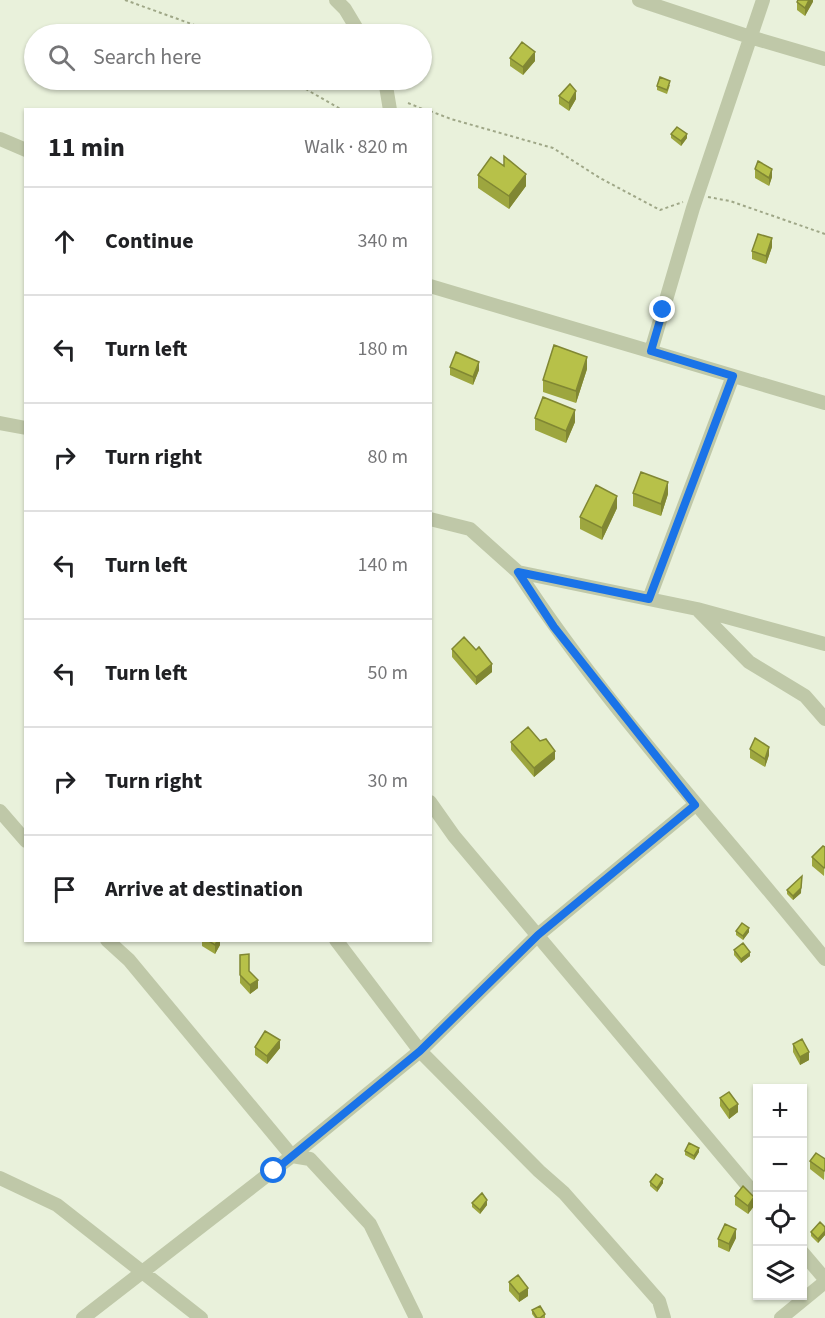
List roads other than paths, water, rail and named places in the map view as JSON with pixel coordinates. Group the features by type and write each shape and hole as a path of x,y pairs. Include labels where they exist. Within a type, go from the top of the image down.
{"street":[{"path":"336,0 354,24"},
{"path":"639,0 825,59"},
{"path":"651,351 698,195 763,0"},
{"path":"387,90 390,108"},
{"path":"0,139 24,149"},
{"path":"432,287 825,403"},
{"path":"649,599 733,376"},
{"path":"0,423 24,428"},
{"path":"432,520 470,529 518,572 554,627 695,805 825,959"},
{"path":"518,572 697,609 825,644"},
{"path":"697,609 749,662 805,696 825,719"},
{"path":"432,805 454,836 753,1192"},
{"path":"83,1318 292,1156 420,1051 538,935 695,805"},
{"path":"0,811 24,839"},
{"path":"109,942 129,960 292,1156 310,1160 370,1224 416,1318"},
{"path":"338,942 420,1051 531,1163 564,1193 658,1301 664,1318"},
{"path":"0,1178 57,1205 201,1318"},
{"path":"781,1318 825,1281 807,1258"}]}
